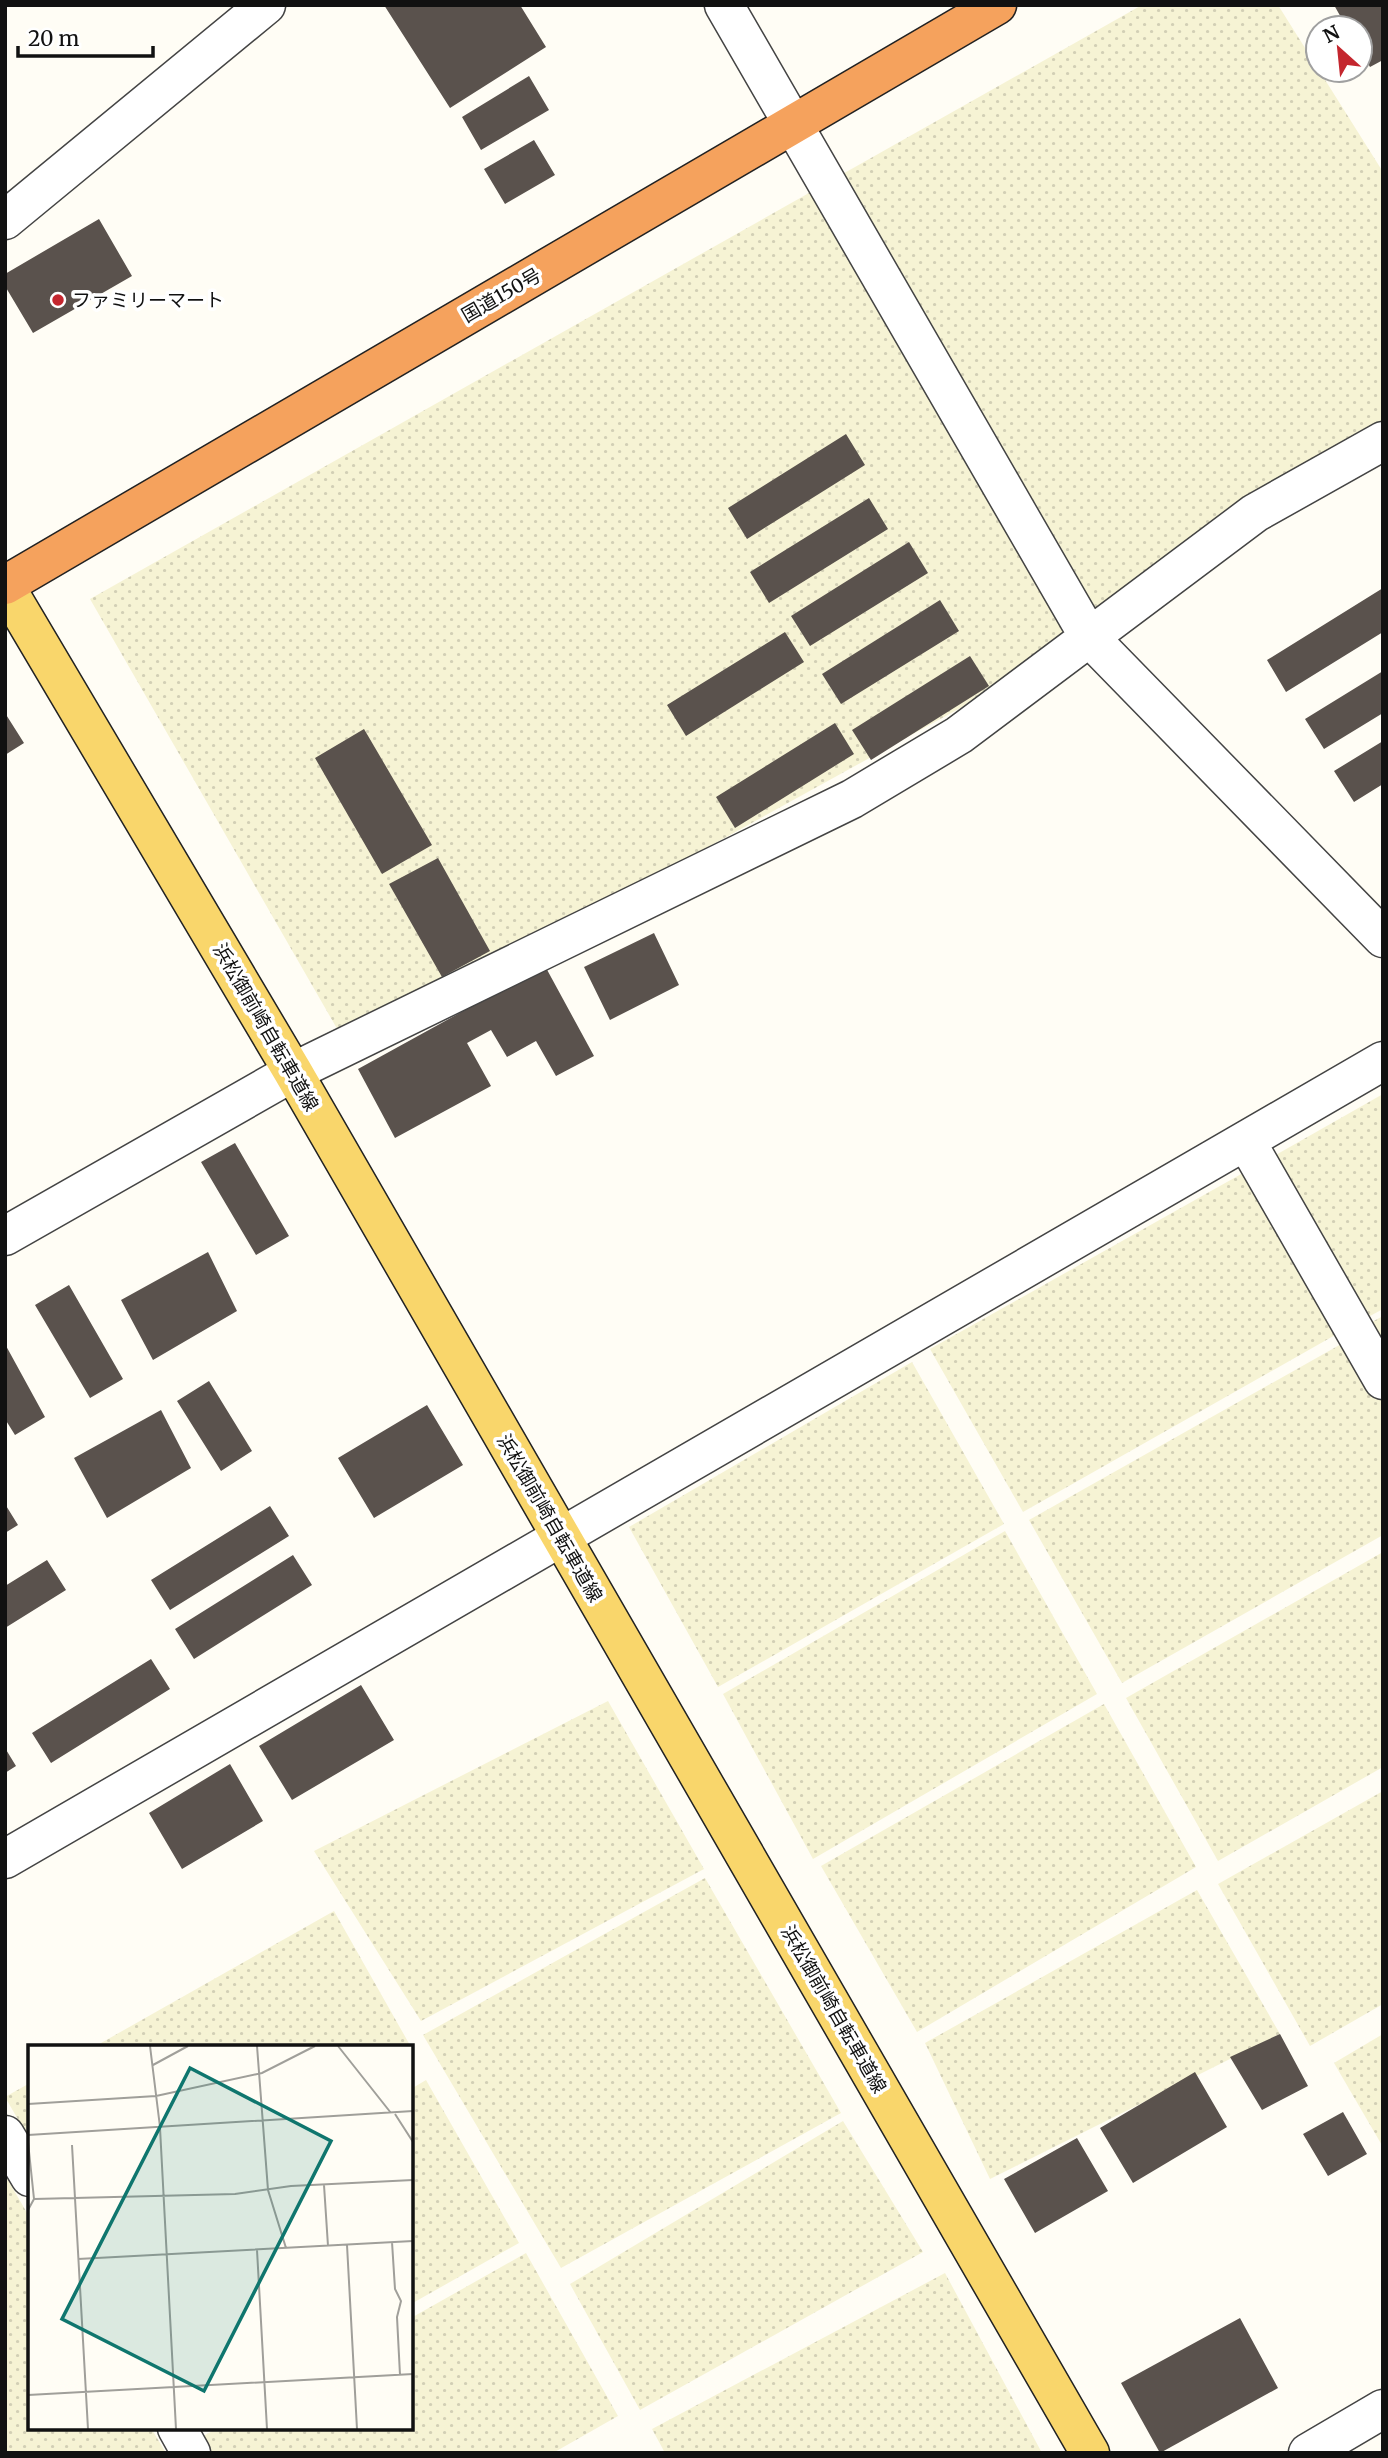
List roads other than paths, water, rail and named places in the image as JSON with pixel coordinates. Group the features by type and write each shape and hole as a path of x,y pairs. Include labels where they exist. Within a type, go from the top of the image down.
{"highway":[{"name":"国道150号","path":"5,586 998,5"}],"main road":[{"name":"浜松御前崎自転車道線","path":"5,586 293,1072 1090,2453"}],"street":[{"path":"5,220 266,5"},
{"path":"724,5 1089,638 1383,938"},
{"path":"5,1236 293,1072 852,799 959,735 1255,513 1383,441"},
{"path":"5,1859 1383,1061"},
{"path":"1246,1141 1383,1380"},
{"path":"5,2135 28,2174"},
{"path":"1308,2453 1383,2409"},
{"path":"178,2430 191,2453"}],"place":[{"name":"ファミリーマート","path":"58,300"}]}
